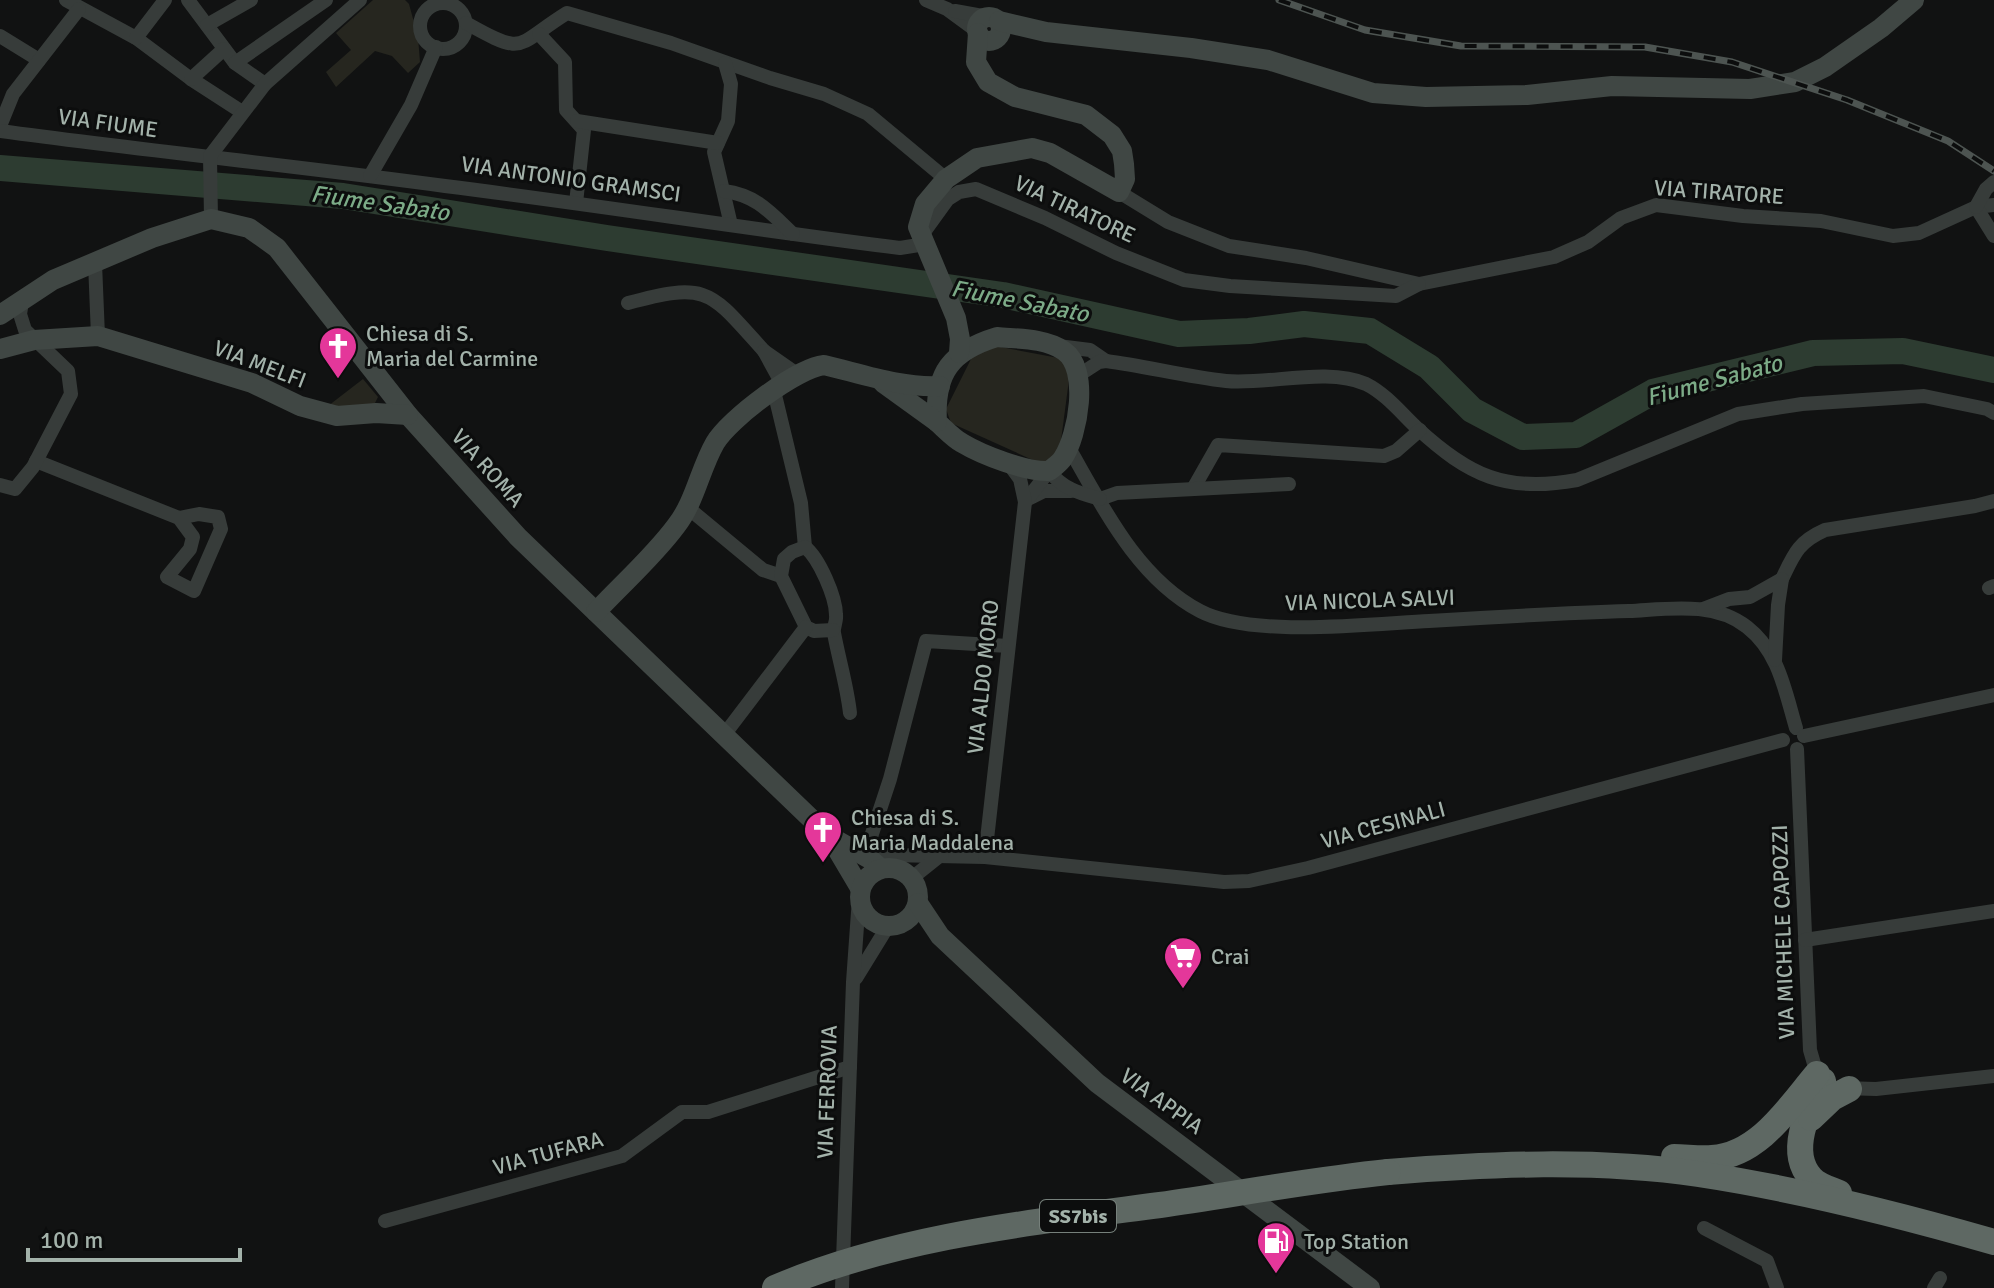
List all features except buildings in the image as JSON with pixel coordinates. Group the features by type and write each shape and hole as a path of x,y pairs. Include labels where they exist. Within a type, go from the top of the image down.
{"highway":[{"path":"1820,1077 1804,1127 1803,1165 1812,1179 1887,1214"},
{"path":"1596,1166 1643,1156 1714,1158 1739,1152 1764,1134 1820,1077"},
{"path":"1804,1127 1819,1109 1849,1089"},
{"name":"SS7bis","path":"822,1288 983,1246 1389,1180 1450,1167 1596,1166 1697,1174 1887,1214 1994,1242"},
{"name":"SS7bis","path":"775,1288 887,1251 1015,1225 1321,1179 1672,1186 1832,1217 1994,1261"}],"street":[{"path":"66,0 136,38 242,112"},
{"path":"136,38 165,0"},
{"path":"207,25 251,0"},
{"path":"0,315 53,280 152,238 211,219 209,160 265,84 360,0"},
{"path":"926,0 989,30 1046,32 1191,48 1268,60 1373,93 1426,97 1527,95 1612,86 1750,89 1795,82 1825,67 1881,28 1914,0"},
{"path":"235,63 322,1"},
{"path":"190,2 235,63 265,84"},
{"path":"422,5 454,5 466,23 463,38 458,43 451,47 436,47 424,38 421,31 422,5"},
{"path":"0,129 6,92 39,60 79,9"},
{"path":"466,23 511,45 526,43 567,13 671,43 824,94 868,114 946,179"},
{"path":"937,422 936,405 940,386 959,353 960,339 956,318 918,227 920,213 946,179 977,158 1032,148 1050,153 1119,192 1125,179 1122,151 1112,135 1086,115 1015,97 988,82 976,62 989,30"},
{"path":"539,34 565,62 566,110 584,130 576,203"},
{"path":"0,36 39,60"},
{"path":"370,176 411,105 436,47"},
{"path":"191,79 224,49"},
{"path":"725,63 731,84 728,121 714,152 731,225"},
{"path":"577,121 718,143"},
{"name":"VIA FIUME","path":"0,129 209,160"},
{"name":"VIA ANTONIO GRAMSCI","path":"209,160 370,176 900,248 926,246"},
{"name":"VIA TIRATORE","path":"1976,207 1986,189 1994,182"},
{"name":"VIA TIRATORE","path":"926,246 948,199 959,192 976,189 1116,253 1184,280 1230,286 1396,296 1419,284 1554,257 1588,242 1621,218 1656,205 1743,216 1821,221 1893,236 1919,233 1976,207 1994,205"},
{"path":"724,191 743,193 793,234"},
{"name":"VIA TIRATORE","path":"1119,192 1168,222 1229,246 1306,258 1419,284"},
{"path":"1976,207 1994,236"},
{"name":"VIA ROMA","path":"211,219 249,228 277,248 408,415 518,537 829,836 870,859 885,862"},
{"path":"0,349 34,340 98,336 95,263"},
{"path":"628,303 670,291 706,295 724,307 764,351 784,383 805,547 817,560 834,601 837,617 833,630 850,713"},
{"path":"0,485 15,489 36,461 71,394 68,371 25,330 20,314 22,302"},
{"path":"956,318 997,337 1042,342 1065,352 1079,375 1074,436 1069,448 1062,461 1049,471 1025,502"},
{"name":"VIA MELFI","path":"98,336 252,383 300,406 337,416 376,413 408,415"},
{"path":"959,353 974,344 997,337"},
{"path":"1052,346 1090,350 1106,361"},
{"path":"1079,375 1106,361 1227,381 1320,378 1362,383 1379,391 1453,459 1501,481 1536,486 1577,480 1609,469 1738,414 1802,404 1924,396 1994,413"},
{"path":"596,612 677,525 716,443 727,428 784,383 813,366 824,365 919,387 940,386"},
{"path":"873,376 960,442 1001,459 1049,471 1056,481 1071,491"},
{"path":"1193,489 1218,445 1384,456 1396,451 1420,430"},
{"name":"VIA NICOLA SALVI","path":"1069,448 1135,556 1173,595 1202,613 1245,625 1329,626 1699,609"},
{"path":"1001,459 1011,465 1020,479 1025,502"},
{"path":"36,461 179,518 193,537 190,549 167,577 194,591 221,529 218,517 199,514 179,518"},
{"path":"1025,502 1044,491 1071,491 1100,499 1112,493 1289,484"},
{"path":"1775,661 1782,579 1796,550 1808,537 1825,530 1994,501"},
{"name":"VIA ALDO MORO","path":"985,857 1025,502"},
{"path":"687,507 763,570 781,576"},
{"path":"805,547 784,559 781,576 806,627 814,631 833,630"},
{"path":"1699,609 1750,597 1782,579"},
{"path":"1732,618 1732,610 1741,598"},
{"path":"1699,609 1745,625 1764,643 1775,661"},
{"path":"724,735 806,627"},
{"path":"857,850 890,779 926,641 1008,646"},
{"name":"VIA MICHELE CAPOZZI","path":"1775,661 1799,738 1810,1050 1820,1077"},
{"path":"1799,738 1994,695"},
{"name":"VIA CESINALI","path":"885,862 942,854 1154,876 1249,881 1308,868 1783,740 1787,731 1799,738"},
{"name":"VIA ROMA","path":"829,836 860,893"},
{"path":"912,878 942,854"},
{"path":"853,982 894,925 908,919 918,903 912,878 885,862 869,875 860,893 865,915 872,921 894,925"},
{"name":"VIA FERROVIA","path":"842,1288 853,982 860,893"},
{"name":"VIA APPIA","path":"918,903 940,936 1097,1083 1370,1288"},
{"path":"1805,940 1994,911"},
{"name":"VIA APPIA","path":"894,925 940,936"},
{"name":"VIA TUFARA","path":"385,1221 622,1156 682,1112 708,1112 850,1067"},
{"path":"1820,1077 1836,1087 1876,1089 1994,1076"},
{"path":"1704,1228 1767,1261 1777,1288"}],"shaded area":[{"path":"373,0 405,0 409,4 418,37 420,62 408,73 392,56 375,51 336,87 326,72 351,50 336,33"},
{"path":"985,344 1064,359 1070,372 1060,448 1046,466 951,423 946,409 974,353"},
{"path":"363,379 378,397 372,409 328,406"}],"waterway":[{"name":"Fiume Sabato","path":"0,168 343,196 1003,295 1179,334 1249,331 1304,324 1370,331 1429,367 1472,410 1523,437 1576,435 1653,392 1813,353 1903,351 1994,370"}],"railway":[{"path":"1279,0 1365,30 1461,46 1645,47 1732,62 1847,100 1948,141 1994,171"}],"place":[{"name":"Chiesa di S. Maria del Carmine","path":"338,380"},
{"name":"Chiesa di S. Maria Maddalena","path":"823,864"},
{"name":"Crai","path":"1183,990"},
{"name":"Top Station","path":"1276,1275"}]}
